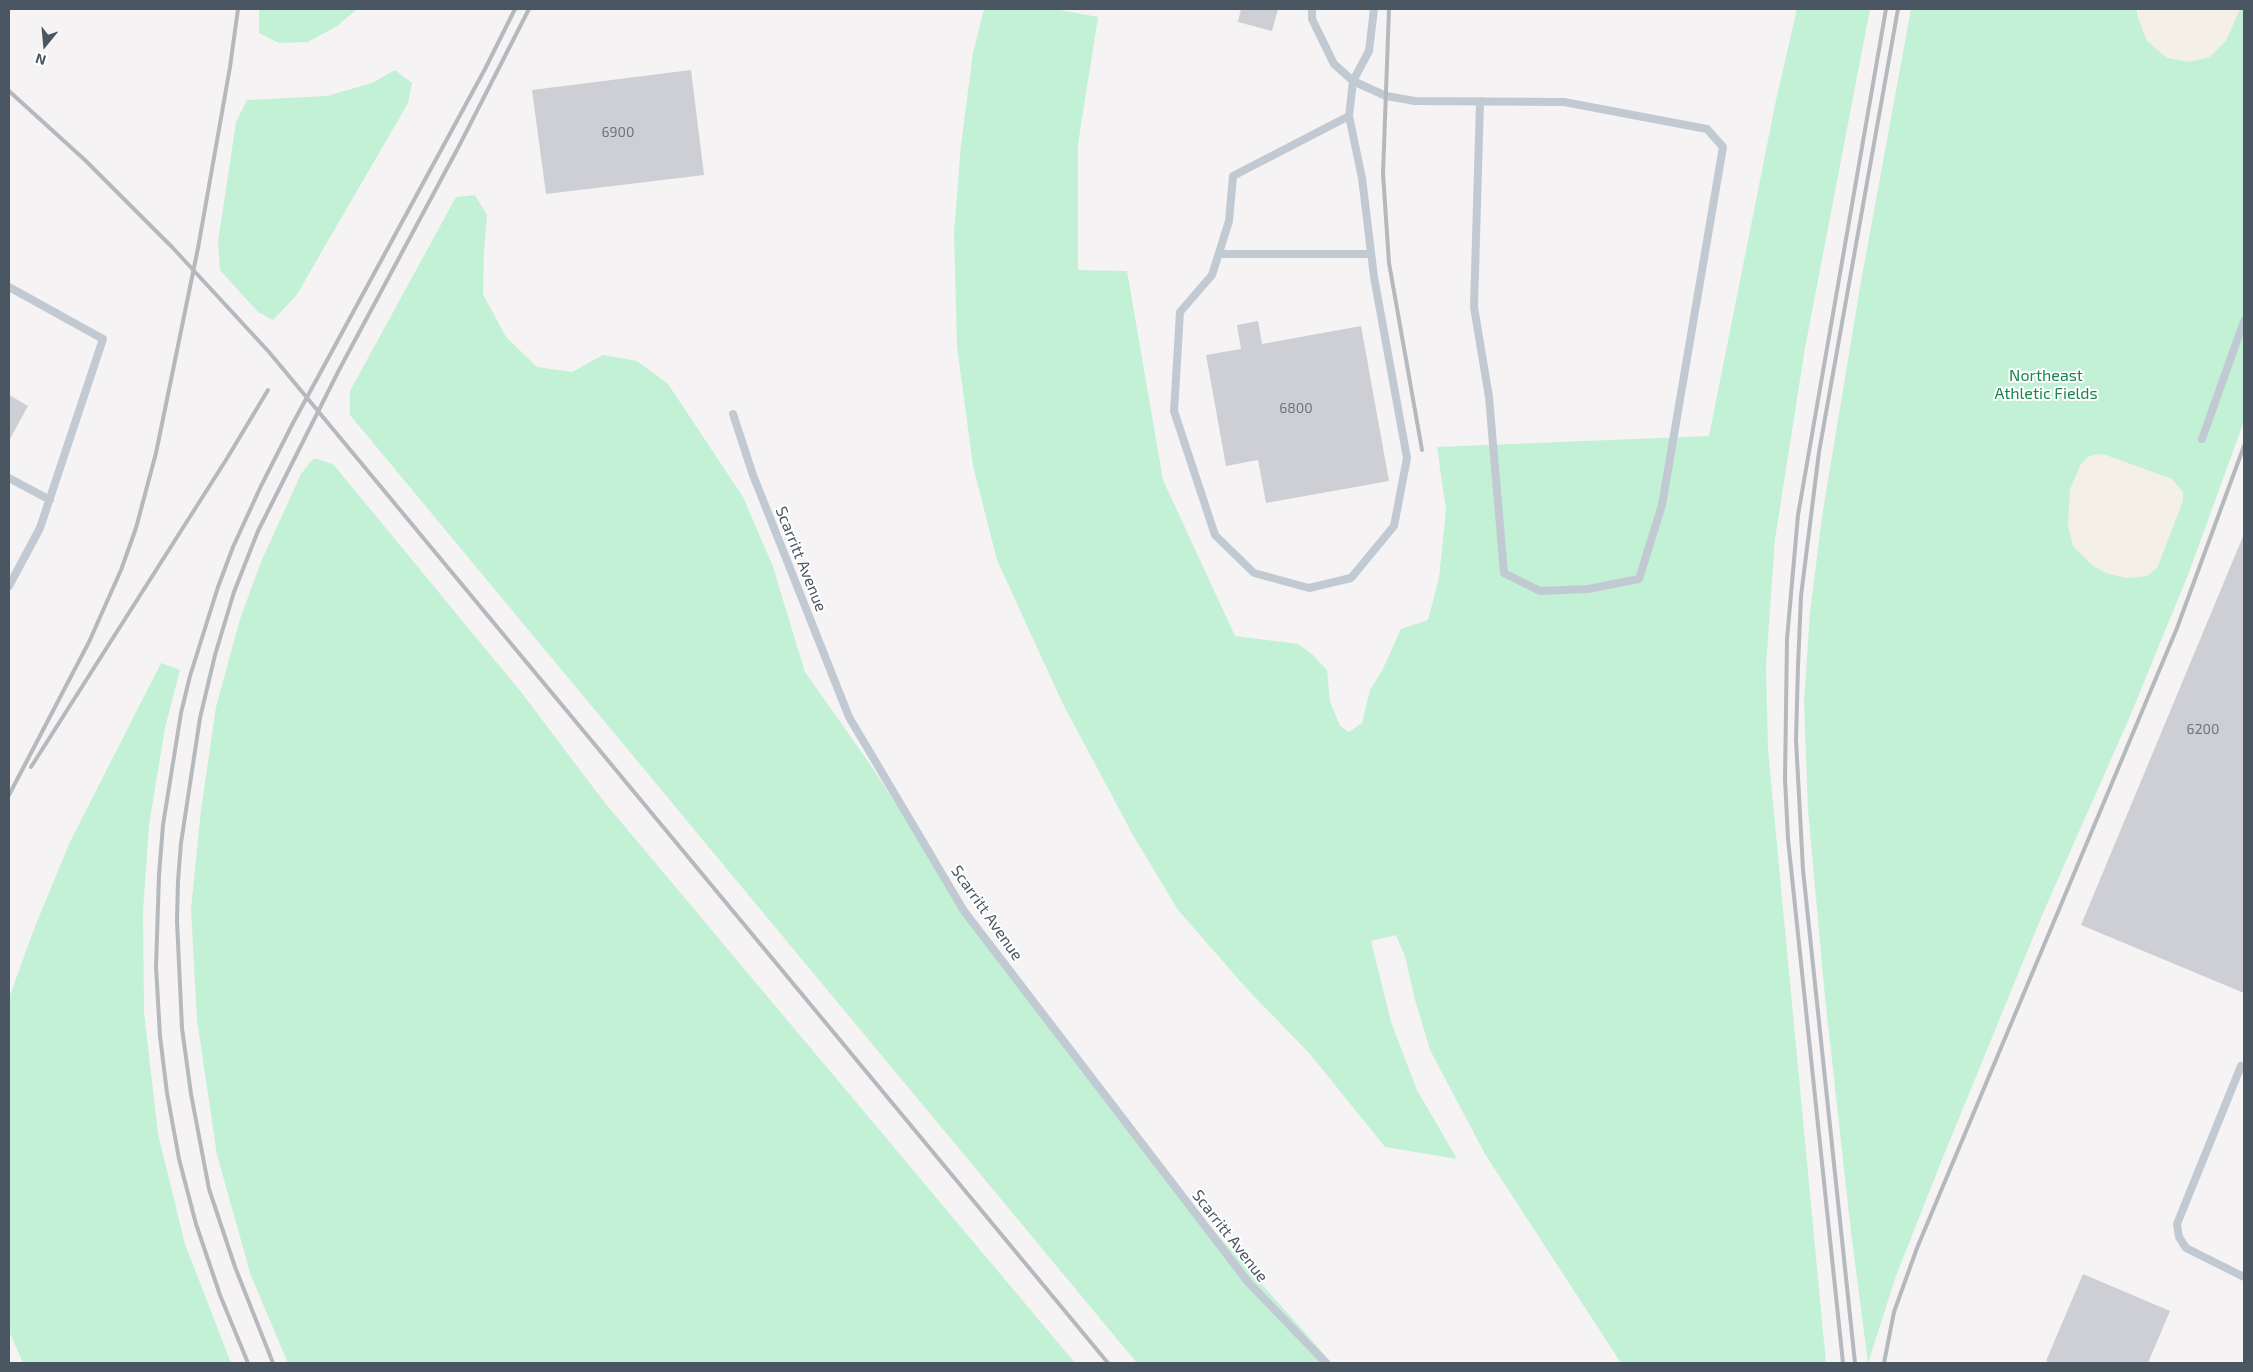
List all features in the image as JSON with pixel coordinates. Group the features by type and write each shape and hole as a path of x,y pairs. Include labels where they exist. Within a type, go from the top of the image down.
{"lane":[{"path":"1312,9 1312,19 1334,64 1353,81 1386,96 1415,101 1480,101 1564,102 1707,129 1723,146 1662,505 1640,579 1588,589 1540,591 1504,573 1489,397 1474,307 1480,101"},
{"path":"1349,116 1234,176 1229,221 1212,275 1180,312 1174,411 1215,535 1254,573 1309,588 1351,578 1394,526 1407,458 1372,254 1362,178 1349,116 1353,81 1369,52 1374,9"},
{"path":"1219,254 1372,254"},
{"path":"9,287 103,339 40,528 9,586"},
{"path":"2202,439 2244,321"},
{"name":"Scarritt Avenue","path":"733,414 753,475 850,717 964,911 1248,1282 1326,1363"},
{"path":"9,478 50,500"},
{"path":"2241,1066 2178,1224 2179,1237 2186,1248 2244,1277"}],"green space":[{"path":"259,9 357,9 337,26 308,42 279,43 259,33"},
{"path":"984,9 1054,9 1098,17 1078,144 1078,270 1127,271 1163,480 1235,636 1298,644 1313,655 1327,670 1330,702 1340,726 1349,732 1362,723 1370,690 1382,671 1401,629 1428,620 1439,578 1446,510 1437,447 1709,436 1776,100 1797,9 1870,9 1805,348 1775,539 1766,666 1768,750 1826,1363 1621,1363 1485,1154 1430,1050 1415,1000 1405,956 1396,935 1371,941 1391,1022 1417,1090 1457,1159 1385,1147 1310,1054 1247,989 1178,910 1134,837 1062,702 997,560 973,466 957,346 954,233 961,145 973,53"},
{"name":"Northeast Athletic Fields","path":"1911,9 2244,9 2244,421 2188,575 2128,721 2043,913 1941,1162 1896,1276 1868,1363 1851,1232 1825,997 1808,810 1804,702 1810,613 1822,517 1860,287"},
{"path":"395,70 412,83 408,103 296,296 273,320 258,312 220,270 218,242 236,122 247,100 327,96 372,83"},
{"path":"475,195 487,215 483,294 506,337 537,367 572,372 603,355 637,361 668,384 743,497 772,564 805,672 872,767 979,932 1167,1178 1332,1363 1137,1363 350,415 350,391 456,197"},
{"path":"314,458 333,464 521,692 605,803 1075,1363 288,1363 251,1276 217,1155 197,1020 191,909 201,810 216,707 240,619 261,562 301,474"},
{"path":"161,663 180,670 165,728 149,825 143,911 144,1012 158,1134 185,1244 231,1363 23,1363 9,1331 9,998 34,929 69,844"}],"sand":[{"path":"2137,9 2240,9 2226,41 2210,57 2189,62 2167,58 2147,41 2137,15"},
{"path":"2096,454 2106,455 2172,479 2183,492 2183,501 2157,568 2147,576 2128,578 2108,574 2093,566 2073,546 2068,526 2070,489 2081,464 2088,457"}],"building":[{"path":"1241,9 1278,9 1272,31 1238,22"},
{"path":"691,70 704,175 546,194 532,90"},
{"path":"1258,321 1262,344 1361,326 1389,481 1266,503 1258,460 1226,466 1206,355 1241,349 1237,325"},
{"path":"9,395 28,406 10,439 9,438"},
{"path":"2244,534 2244,993 2081,925"},
{"path":"2083,1274 2170,1311 2148,1363 2052,1363 2046,1361"}],"railway":[{"path":"9,795 89,642 121,570 136,528 156,453 198,248 230,67 238,9"},
{"path":"248,1363 220,1295 196,1224 179,1159 167,1093 160,1036 156,967 159,875 163,825 181,713 190,676 218,587 233,547 261,486 293,423 485,69 515,9"},
{"path":"273,1363 235,1267 209,1189 191,1094 182,1028 177,921 178,881 181,843 200,718 215,655 234,592 258,531 339,370 459,146 529,9"},
{"path":"1389,9 1383,174 1389,263 1422,450"},
{"path":"1843,1363 1788,839 1785,779 1787,639 1798,515 1886,9"},
{"path":"1855,1363 1803,870 1796,740 1798,666 1801,596 1819,452 1898,9"},
{"path":"9,91 86,161 172,247 269,352 1108,1363"},
{"path":"31,767 226,460 268,390"},
{"path":"1884,1363 1894,1312 1917,1248 2177,628 2244,446"}]}
